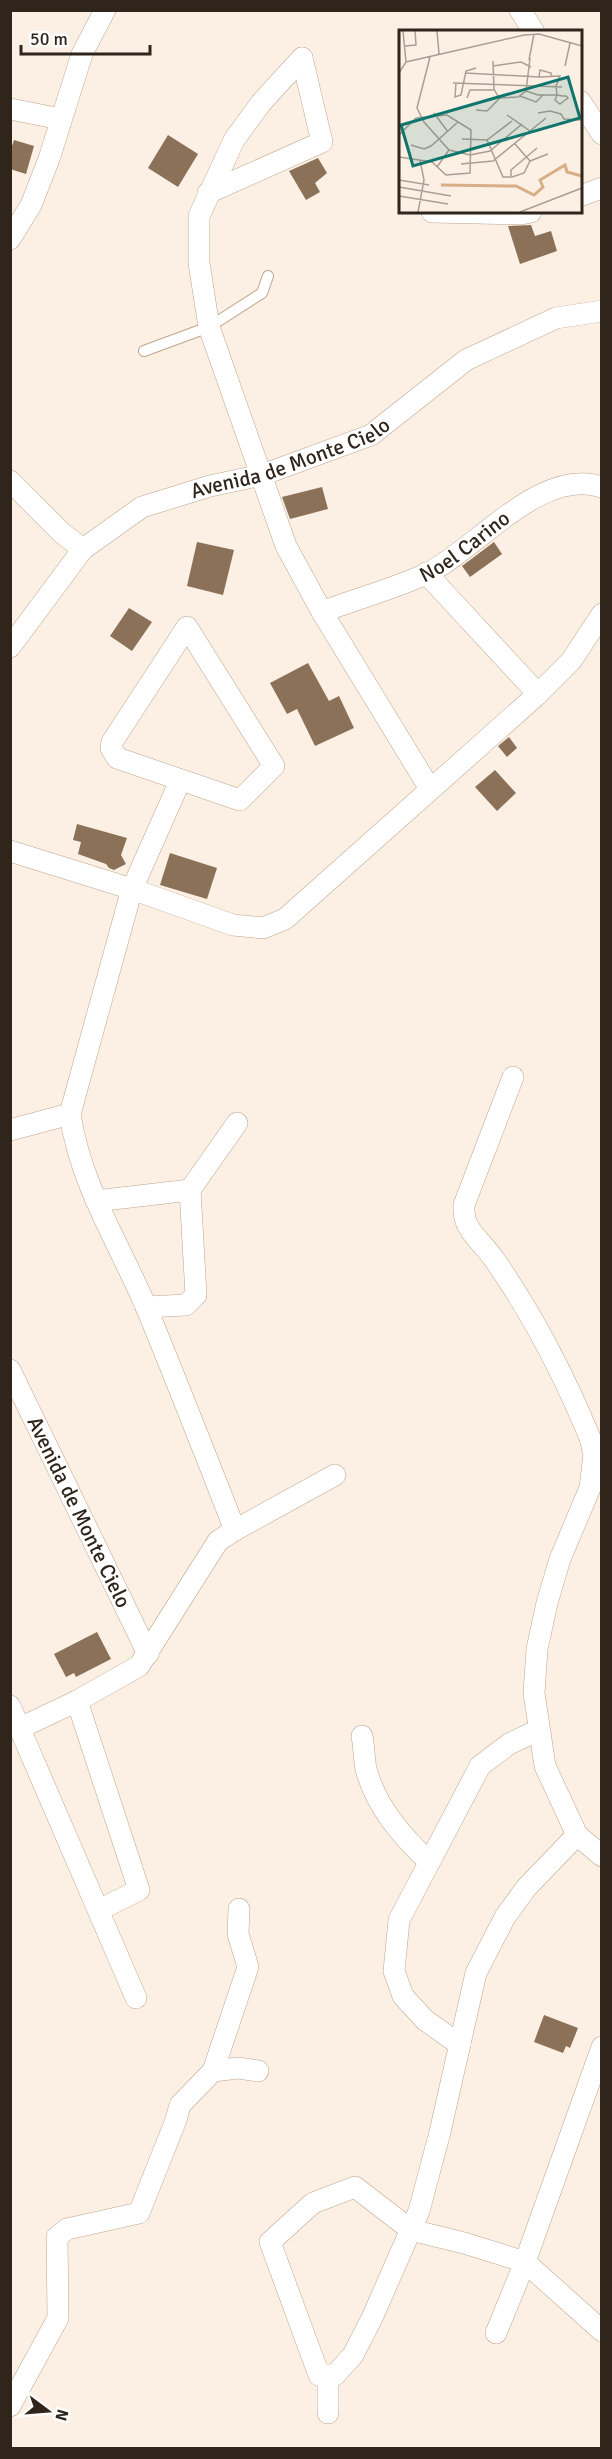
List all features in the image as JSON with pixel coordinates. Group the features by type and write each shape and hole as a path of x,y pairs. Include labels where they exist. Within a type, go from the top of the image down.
{"street":[{"path":"10,239 31,205 49,159 82,54 105,10"},
{"path":"520,10 533,30"},
{"path":"208,193 322,142 302,58 261,103 234,140 208,193 199,216 199,263 208,327 286,546 322,612 429,789"},
{"path":"582,104 602,134"},
{"path":"10,110 61,119"},
{"path":"582,195 602,188"},
{"path":"476,213 526,213"},
{"name":"Avenida de Monte Cielo","path":"10,646 83,549 142,507 210,486 262,476 371,435 466,360 556,318 602,311"},
{"path":"10,481 63,534 83,549"},
{"name":"Noel Carino","path":"322,612 426,573 464,550 542,493 569,483 602,487"},
{"path":"426,573 538,694"},
{"path":"10,851 132,889 233,925 263,928 285,919 538,694 572,661 602,614"},
{"path":"187,627 274,766 240,800 180,781 117,758 111,748 112,742 187,627"},
{"path":"180,781 132,889 70,1114 72,1134 96,1202 146,1307 235,1530"},
{"path":"513,1077 464,1205 463,1217 470,1230 493,1257 543,1335 596,1436 590,1488 560,1558 537,1649 534,1693 545,1767 577,1835 602,1856"},
{"path":"10,1130 70,1114"},
{"path":"146,1307 186,1305 196,1295 190,1190 237,1123"},
{"path":"96,1202 190,1190"},
{"name":"Avenida de Monte Cielo","path":"10,1370 148,1654"},
{"path":"20,1728 77,1701 139,1666 218,1541 335,1475"},
{"path":"77,1701 139,1890 99,1910"},
{"path":"10,1706 136,1998"},
{"path":"460,2044 425,2020 403,1996 394,1971 399,1920 480,1766 508,1744 538,1730"},
{"path":"362,1736 367,1769 378,1799 400,1834 429,1862"},
{"path":"577,1835 526,1888 505,1917 476,1973 427,2182 411,2230 353,2355 335,2375 319,2375 270,2242 313,2203 355,2187 411,2230 464,2243 525,2262 602,2331"},
{"path":"10,2406 58,2318 57,2237 67,2229 139,2213 180,2105 213,2072 248,1966 238,1934 239,1909"},
{"path":"496,2333 525,2262 602,2047"},
{"path":"213,2072 237,2068 258,2071"},
{"path":"328,2375 328,2413"}],"lane":[{"path":"144,351 208,327 262,292 268,276"}],"building":[{"path":"168,135 198,154 178,187 148,168"},
{"path":"14,140 34,146 26,174 10,169 10,152"},
{"path":"318,158 327,173 315,183 320,192 306,200 289,171"},
{"path":"531,225 535,236 551,231 557,251 520,264 508,226"},
{"path":"322,487 328,509 290,519 282,497"},
{"path":"197,542 234,550 223,595 187,586"},
{"path":"494,542 502,554 470,577 462,566"},
{"path":"129,608 152,622 132,651 110,636"},
{"path":"308,663 329,701 339,696 354,728 315,746 297,709 287,714 270,683"},
{"path":"509,737 517,748 507,757 498,746"},
{"path":"495,770 516,793 497,811 475,787"},
{"path":"77,824 127,838 121,855 126,864 114,870 106,864 78,854 81,842 73,840"},
{"path":"170,853 217,868 207,899 160,885"},
{"path":"97,1632 111,1659 76,1677 74,1673 66,1677 54,1654"},
{"path":"544,2015 578,2028 570,2048 566,2046 563,2053 534,2042"}]}
